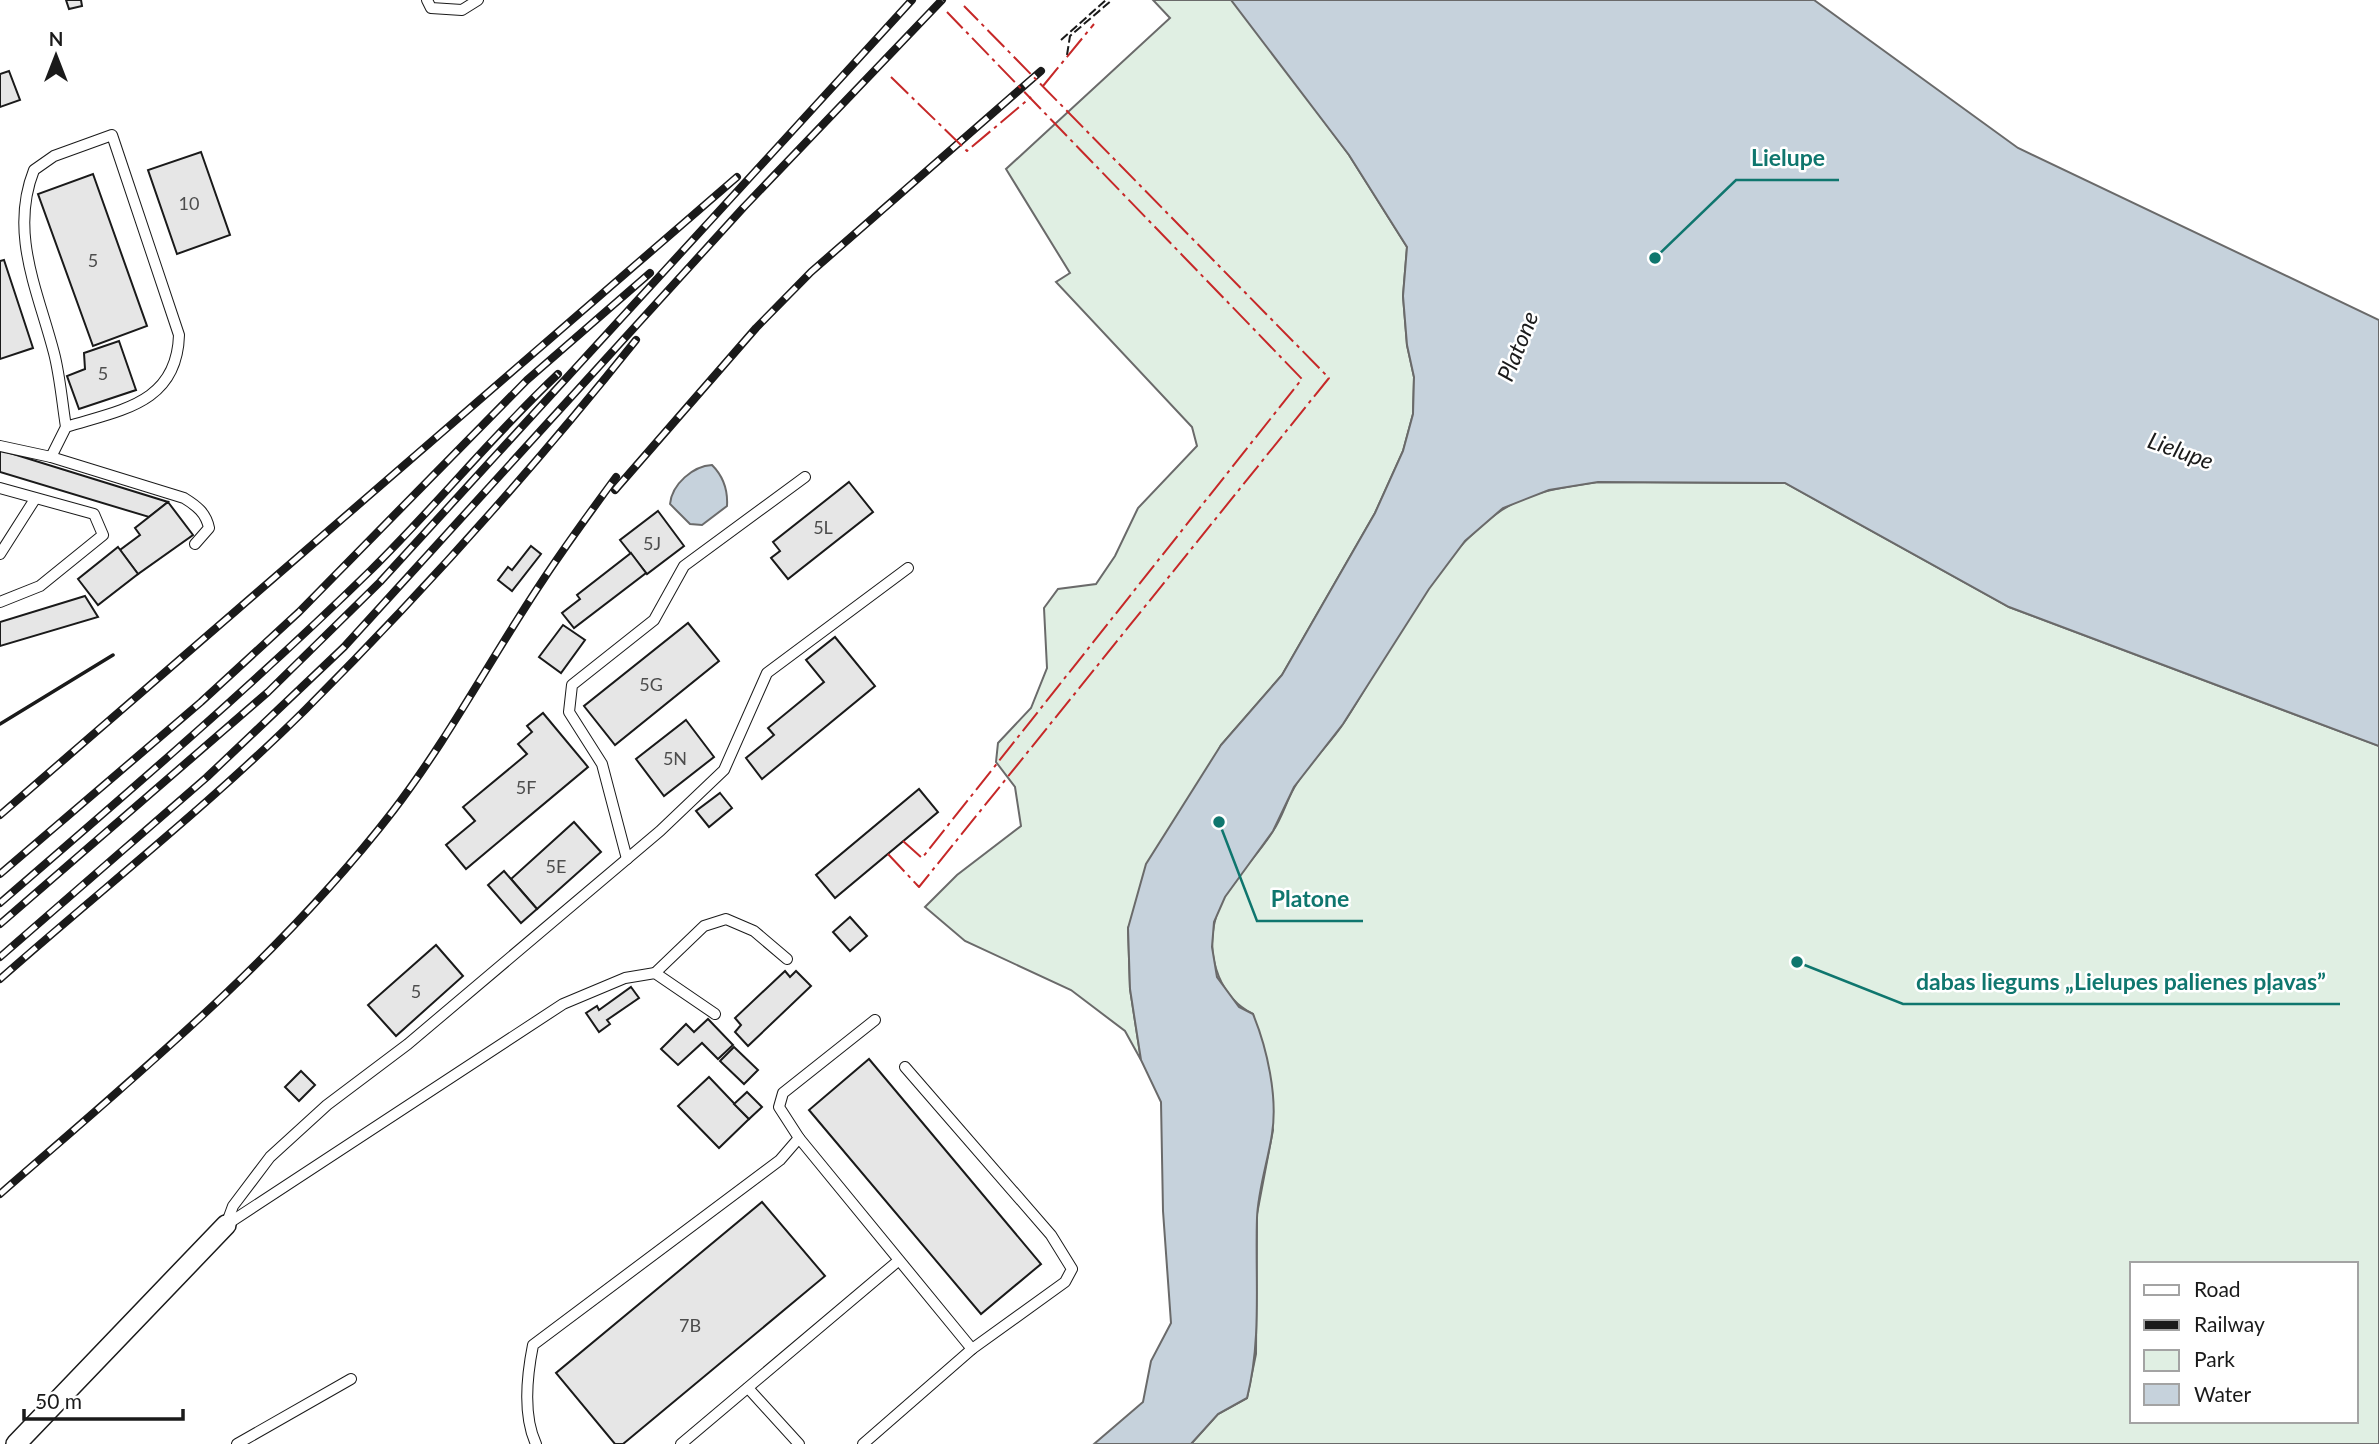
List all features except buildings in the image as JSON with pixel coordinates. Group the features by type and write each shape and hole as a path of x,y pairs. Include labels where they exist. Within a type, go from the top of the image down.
{"street":[{"path":"16,1444 226,1225"}],"lane":[{"path":"427,0 432,8 463,10 478,0"},
{"path":"51,457 66,427 55,355 29,270 23,237 24,204 34,170 54,156 112,135 178,335 178,354 165,380 142,404 66,427"},
{"path":"0,446 51,457 184,498 207,518 209,528 195,544"},
{"path":"627,859 602,764 569,712 572,685 654,620 684,566 806,477"},
{"path":"0,488 94,514 103,535 40,586 0,602"},
{"path":"0,554 36,499"},
{"path":"226,1225 233,1206 270,1157 289,1139 327,1105 408,1044 627,859 724,770 767,673 908,568"},
{"path":"226,1225 564,1004 625,978 655,973 704,926 726,919 754,931 787,959"},
{"path":"655,973 715,1014"},
{"path":"875,1020 783,1093 779,1107 799,1138 972,1349"},
{"path":"863,1444 972,1349 1065,1282 1072,1269 1051,1235 905,1067"},
{"path":"536,1444 532,1435 527,1374 533,1345 780,1160 799,1138"},
{"path":"681,1444 898,1261"},
{"path":"237,1444 351,1379"},
{"path":"748,1388 799,1444"}],"green space":[{"path":"1153,0 1234,0 1349,155 1407,247 1403,296 1407,345 1414,377 1413,414 1403,451 1375,513 1282,675 1221,745 1128,928 1130,989 1141,1060 1125,1031 1071,990 965,941 925,907 957,875 1021,826 1015,787 996,762 998,743 1031,708 1047,668 1044,608 1058,589 1096,584 1115,556 1138,508 1197,446 1192,427 1056,282 1070,273 1006,169 1170,18"},
{"path":"1598,482 1785,483 2009,607 2379,746 2379,1444 1191,1444 1218,1414 1247,1398 1256,1354 1257,1214 1273,1130 1253,1014 1232,998 1219,977 1215,964 1212,938 1218,911 1231,887 1276,826 1299,779 1339,730 1434,579 1477,529 1524,498"}],"water":[{"path":"1231,0 1814,0 2018,148 2379,320 2379,746 2009,607 1785,483 1598,482 1549,490 1503,508 1465,541 1429,589 1343,724 1294,787 1273,831 1225,897 1214,922 1212,947 1217,977 1239,1007 1253,1014 1267,1057 1274,1104 1272,1134 1258,1207 1255,1353 1247,1398 1218,1414 1191,1444 1094,1444 1143,1402 1151,1361 1171,1323 1163,1211 1161,1102 1141,1060 1130,989 1128,928 1146,864 1221,745 1282,675 1375,513 1403,451 1413,414 1414,377 1407,345 1403,296 1407,247 1349,155"},
{"path":"712,465 724,484 727,506 702,525 690,524 670,504 672,497 685,477"}],"railway":[{"path":"0,924 268,692 380,582 912,0"},
{"path":"0,957 207,777 344,647 743,208 942,0"},
{"path":"615,490 756,328 811,272 1041,71"},
{"path":"0,815 737,177"},
{"path":"0,874 201,702 299,612 527,380 650,273"},
{"path":"0,979 193,813 305,710 476,530 636,340"},
{"path":"0,903 281,656 395,546 558,374"},
{"path":"0,1194 206,1012 256,964 349,864 413,783 452,726 543,580 616,477"}],"fence":[{"path":"1061,40 1106,0"},
{"path":"1067,55 1070,36 1112,0"}],"wall":[{"path":"0,724 113,655"}],"power":[{"path":"888,854 919,887 1329,378 964,6"},
{"path":"903,841 922,858 1302,379 947,12"},
{"path":"1043,86 1094,24"},
{"path":"891,77 967,151 1031,97"}],"place":[{"name":"Lielupe","path":"1655,258"},
{"name":"Platone","path":"1219,822"},
{"name":"dabas liegums „Lielupes palienes pļavas”","path":"1797,962"}]}
